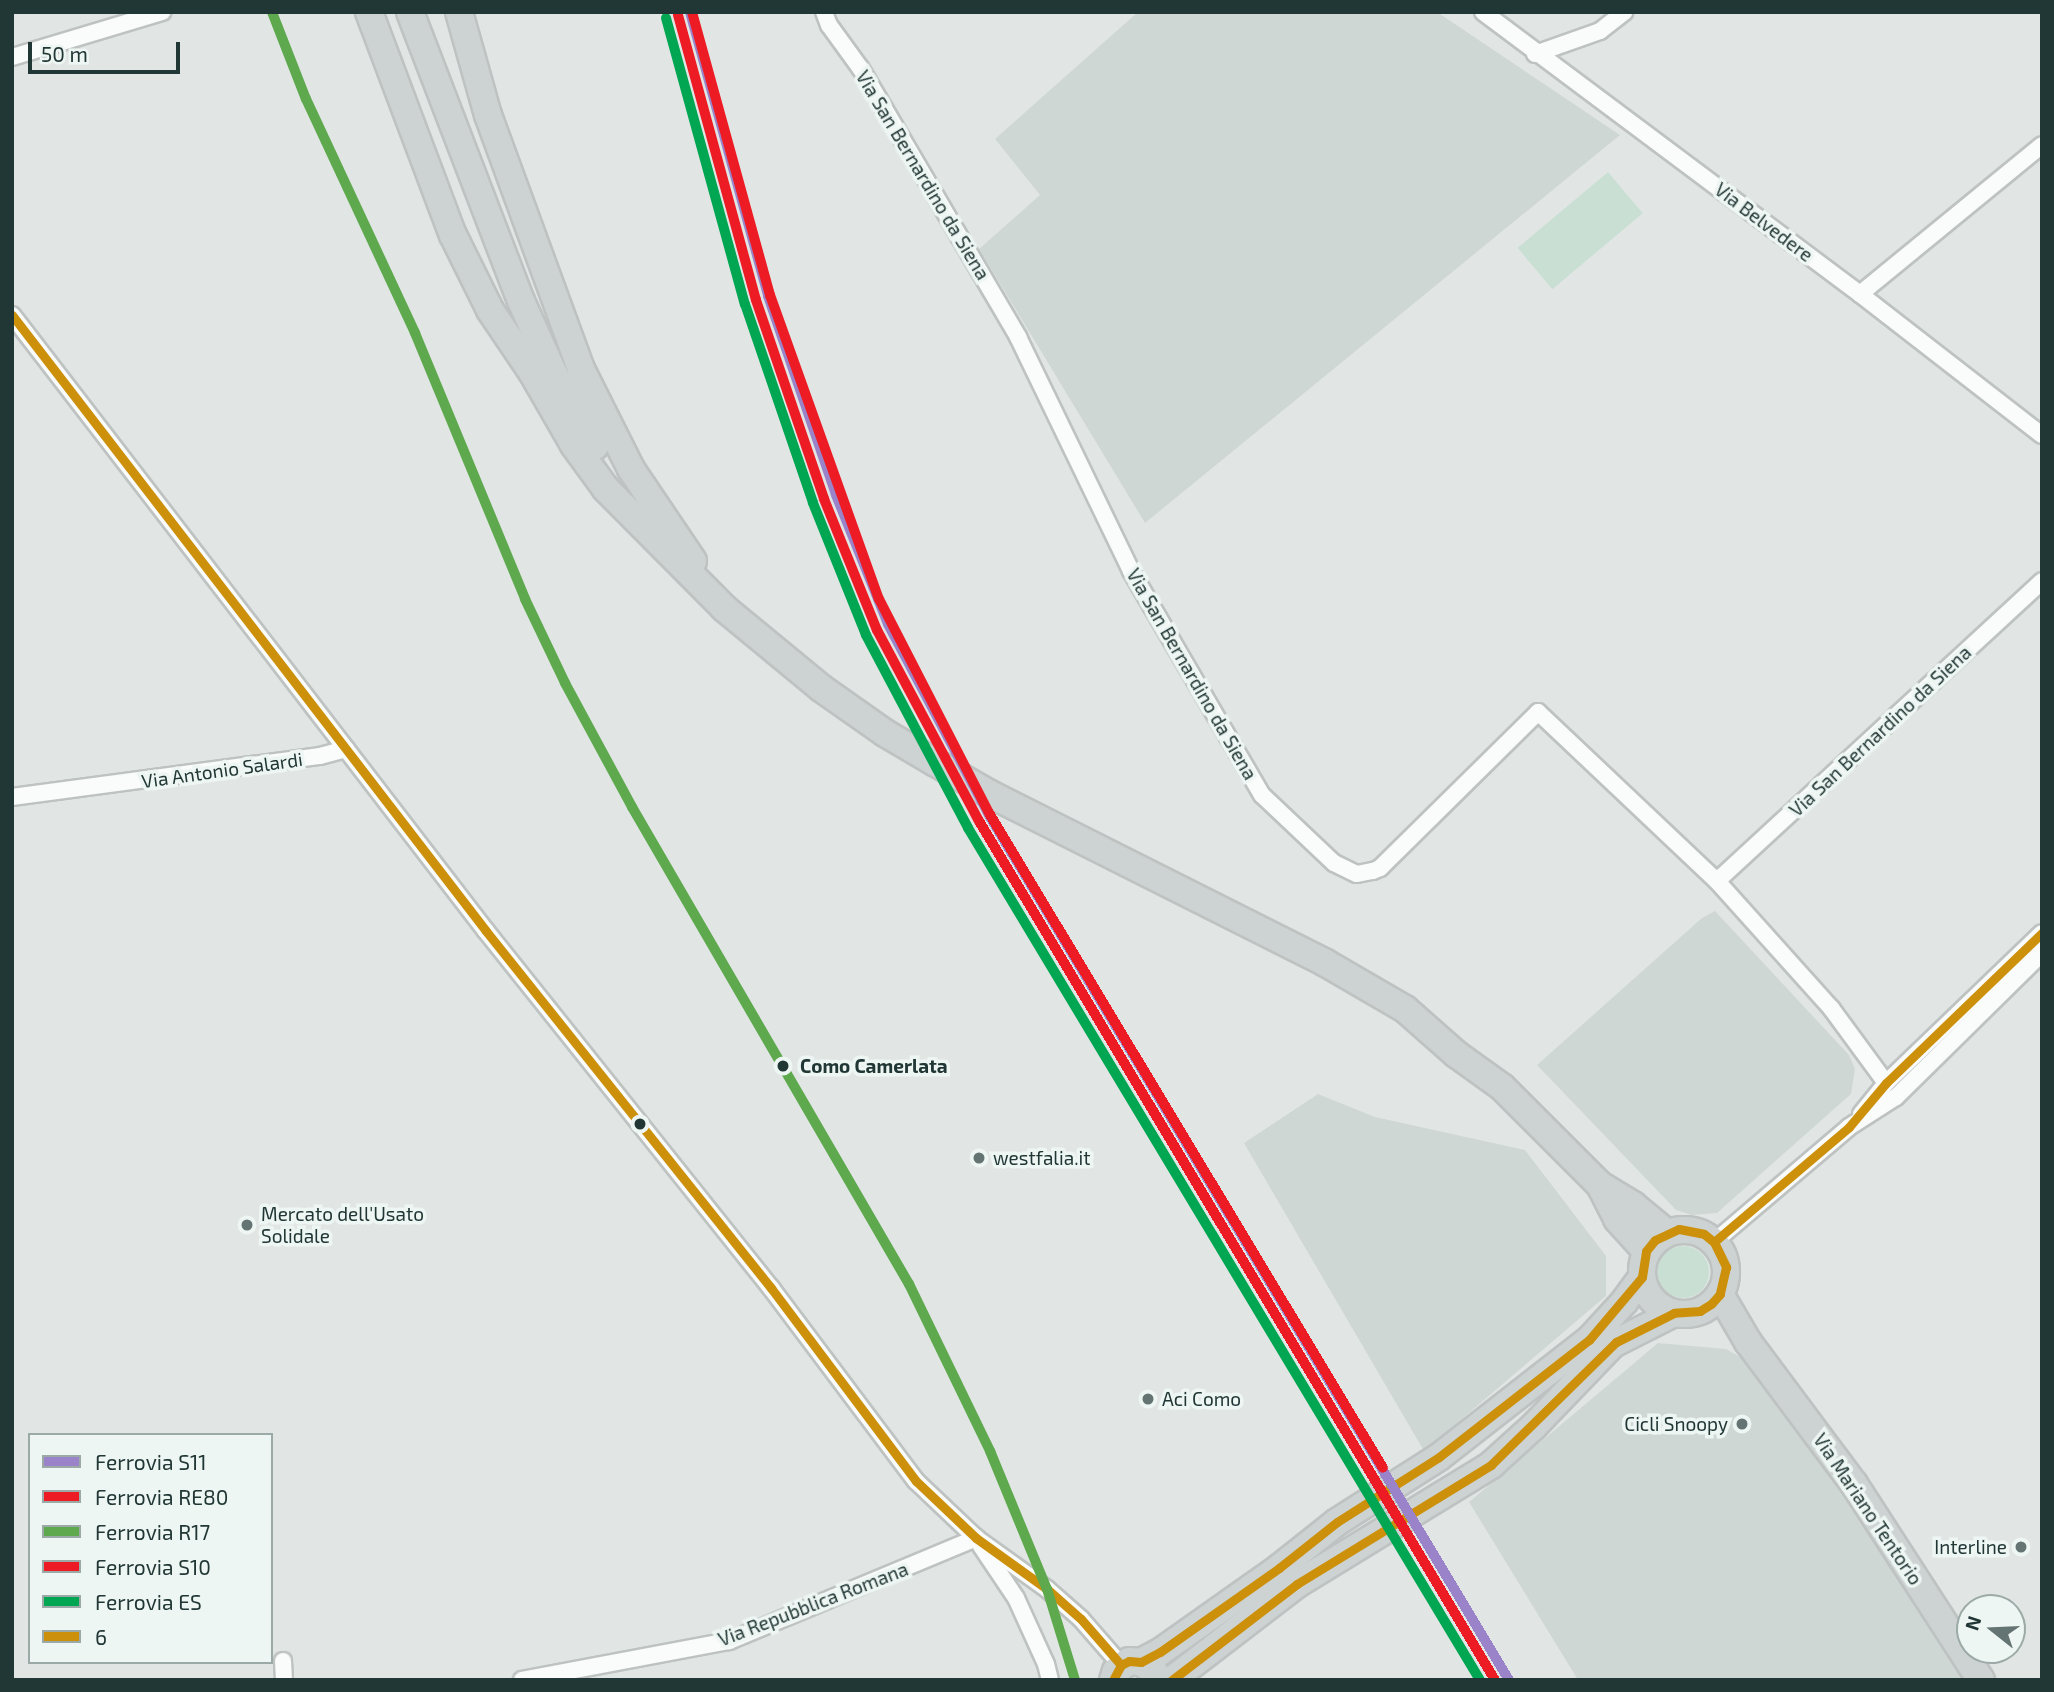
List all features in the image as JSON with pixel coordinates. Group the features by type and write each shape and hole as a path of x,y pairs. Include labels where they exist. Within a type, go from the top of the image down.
{"main road":[{"path":"369,12 470,274 574,445 618,479 724,608"},
{"path":"410,12 522,301 554,374 618,479 693,575 724,608 821,688 926,757 990,794 1324,962 1405,1009 1456,1054 1502,1087 1600,1185 1633,1205 1667,1233"},
{"path":"459,12 488,115 581,369 618,479"},
{"path":"1600,1185 1644,1264 1652,1300 1698,1306"},
{"path":"1133,1672 1279,1568 1337,1521 1439,1457 1589,1340 1624,1302 1655,1240 1667,1233 1692,1230 1714,1242 1726,1267 1698,1306 1613,1344 1534,1426 1491,1465 1297,1584 1172,1680"},
{"name":"Via Mariano Tentorio","path":"1698,1306 1748,1342 1854,1484 1981,1680"}],"street":[{"path":"12,57 162,12"},
{"name":"Via San Bernardino da Siena","path":"824,12 829,25 860,69 1018,337 1131,571 1262,795 1334,863 1357,874 1380,868 1538,712 1717,881 1831,1008 1886,1083"},
{"name":"Via Belvedere","path":"1483,12 1535,54 1860,294 2042,435"},
{"path":"1535,54 1600,31 1624,12"},
{"path":"1860,294 2042,145"},
{"path":"12,315 610,1089 771,1288 916,1481 976,1538 1047,1588 1133,1672"},
{"name":"Via San Bernardino da Siena","path":"1717,881 2042,581"},
{"name":"Via Antonio Salardi","path":"12,797 320,756 346,749"},
{"path":"1849,1127 1886,1083 2042,933"},
{"path":"1714,1242 1849,1127 1896,1097 2042,953"},
{"path":"976,1538 1016,1598 1046,1664 1050,1680"},
{"name":"Via Repubblica Romana","path":"522,1680 729,1641 976,1538"},
{"path":"283,1661 284,1680"}],"shaded area":[{"path":"1138,12 1437,12 1620,135 1145,523 979,249 1040,195 995,139"},
{"path":"1715,911 1849,1055 1855,1069 1851,1094 1717,1213 1692,1215 1676,1210 1537,1065 1702,918"},
{"path":"1318,1094 1375,1117 1525,1150 1606,1256 1606,1296 1424,1451 1244,1143"},
{"path":"1658,1343 1726,1349 1755,1365 1822,1457 1963,1680 1578,1680 1469,1502"}],"green space":[{"path":"1608,172 1643,213 1552,289 1518,248"},
{"path":"1683,1246 1693,1248 1701,1254 1707,1262 1707,1282 1701,1290 1693,1296 1683,1298 1673,1296 1665,1290 1659,1282 1657,1272 1659,1262 1665,1254 1673,1248"}],"rail line":[{"name":"R17","path":"272,12 306,99 415,333 525,599 565,683 632,807 909,1284 990,1451 1047,1589 1075,1680"},
{"name":"S11","path":"690,12 768,296 836,495 888,624 989,815 1509,1680"},
{"name":"S10","path":"692,12 770,295 879,599 989,813 1383,1468"},
{"name":"RE80","path":"678,15 756,300 824,499 877,630 979,821 1495,1680"},
{"name":"ES","path":"666,18 745,304 813,503 866,635 968,828 1480,1680"}],"transit line":[{"name":"6","path":"12,315 486,931 771,1288 916,1481 976,1538 1047,1589 1081,1619 1121,1665"},
{"name":"6","path":"1714,1242 1849,1127 1886,1083 2042,933"},
{"name":"6","path":"1113,1680 1121,1665 1129,1661 1141,1662 1160,1652 1279,1568 1337,1522 1439,1457 1589,1340 1642,1277 1646,1251 1655,1240 1679,1229 1704,1234 1714,1242 1726,1267 1720,1294 1711,1304 1700,1311 1674,1313 1616,1342 1491,1465 1297,1584 1172,1680"}],"place":[{"name":"Como Camerlata","path":"783,1066"},
{"name":"westfalia.it","path":"979,1158"},
{"name":"Mercato dell'Usato Solidale","path":"247,1225"},
{"name":"Aci Como","path":"1148,1399"},
{"name":"Cicli Snoopy","path":"1742,1424"},
{"name":"Interline","path":"2021,1547"}]}
